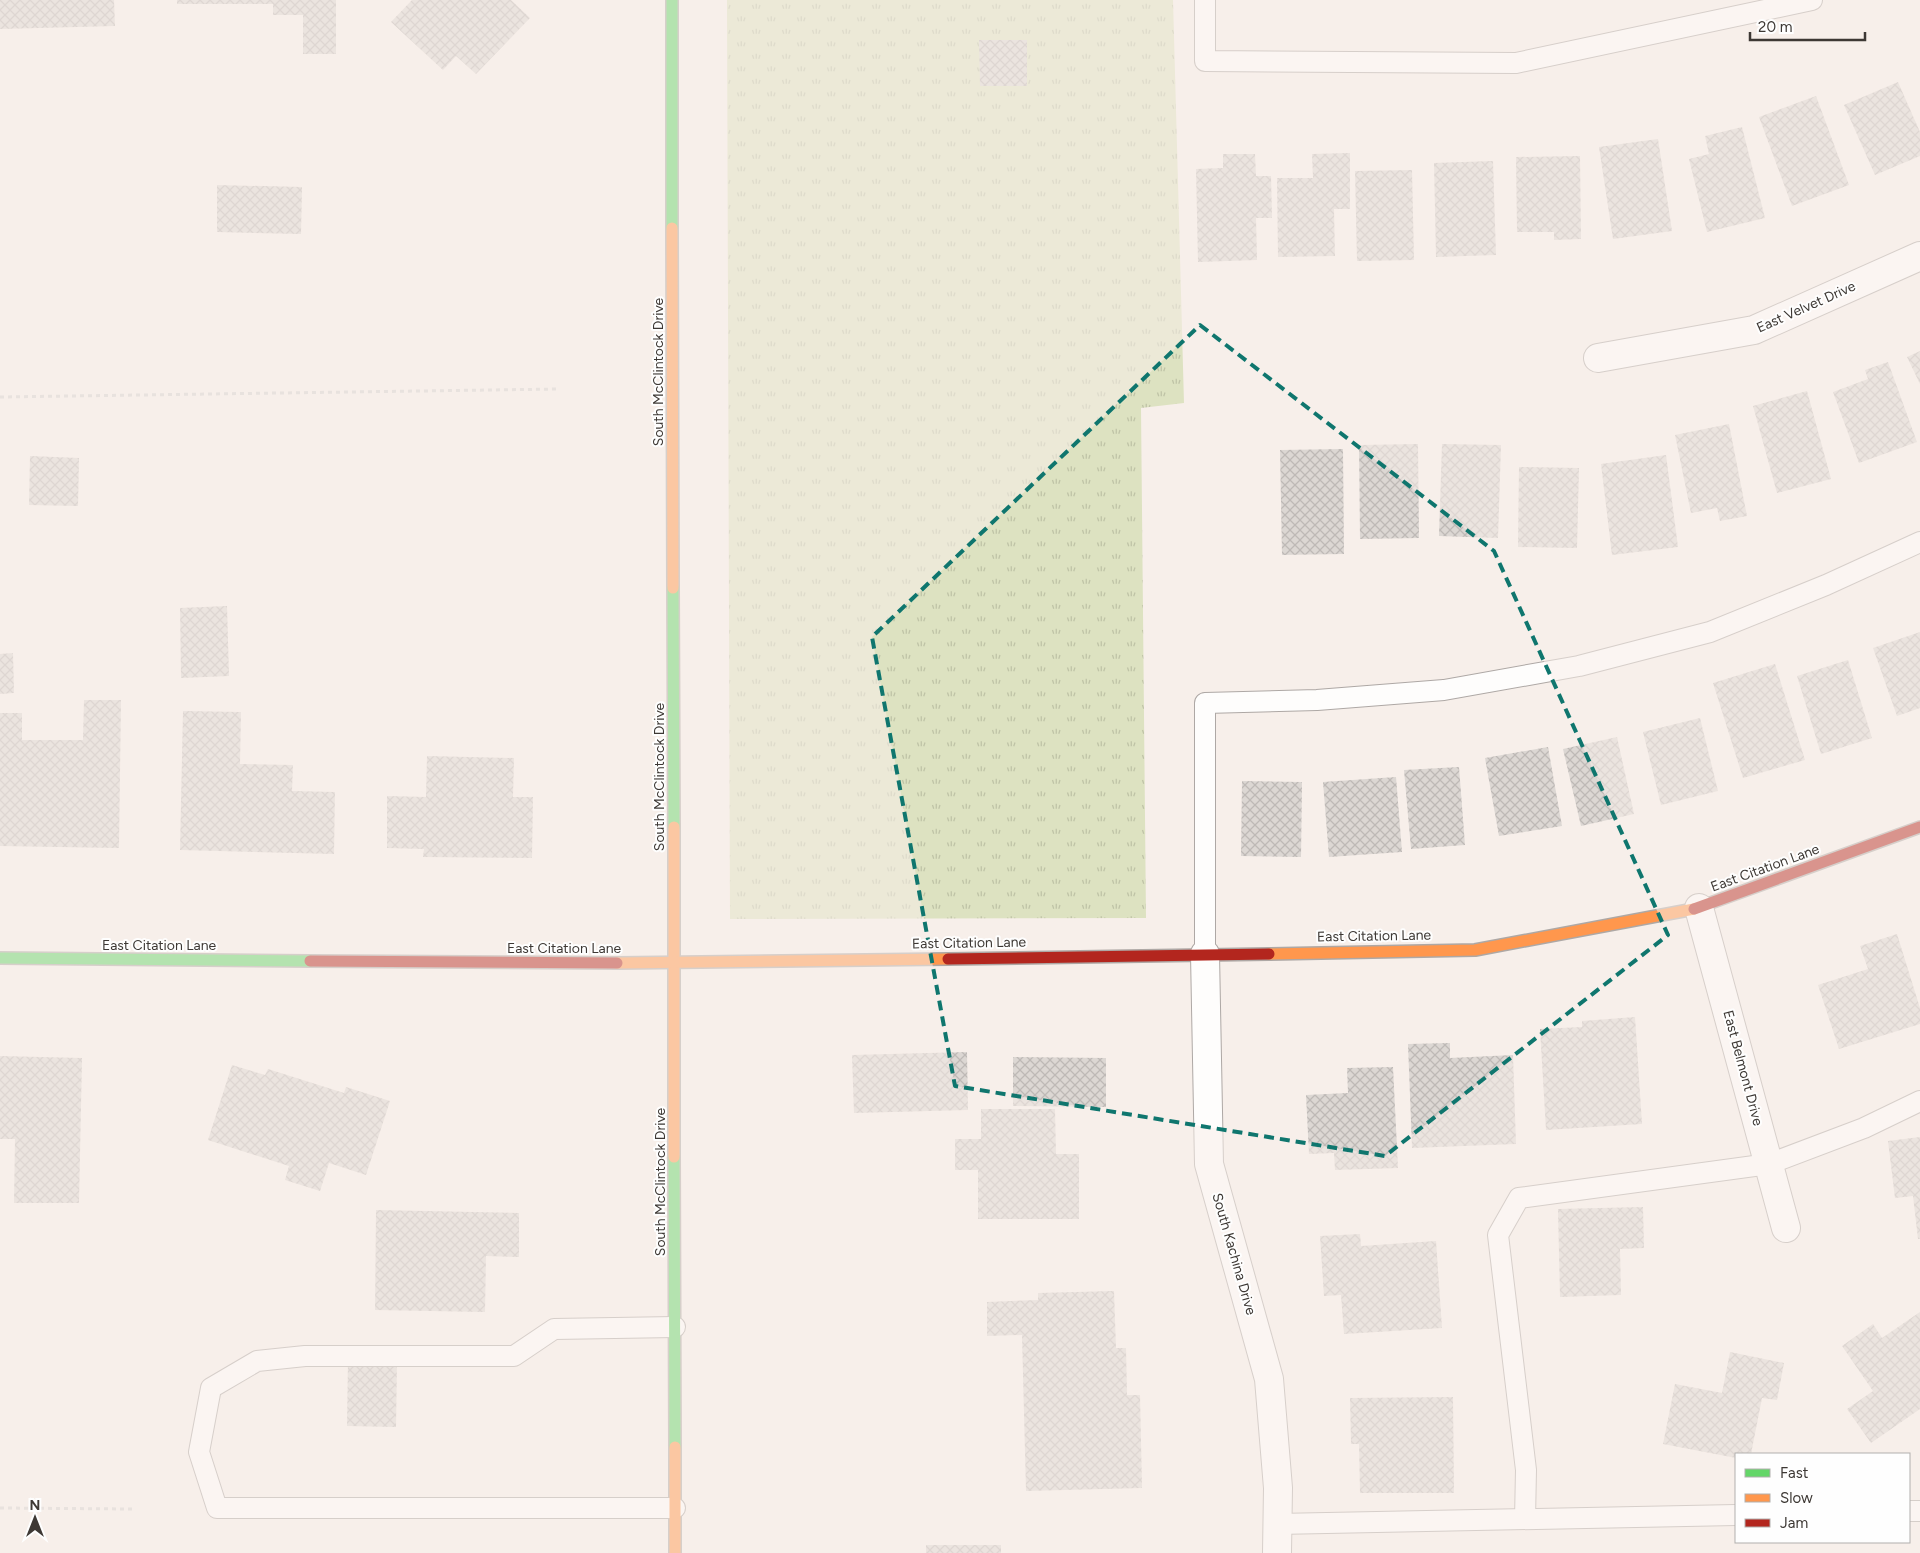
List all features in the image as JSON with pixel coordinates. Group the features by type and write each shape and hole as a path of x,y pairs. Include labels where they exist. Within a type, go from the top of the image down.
{"street":[{"name":"South McClintock Drive","path":"672,0 675,1553"},
{"name":"East Velvet Drive","path":"1598,358 1754,330 1920,256"},
{"name":"East Citation Lane","path":"0,958 674,964 1475,950 1699,908 1920,827"},
{"name":"East Belmont Drive","path":"1699,908 1786,1228"},
{"name":"South Kachina Drive","path":"1205,954 1209,1164 1269,1379 1278,1488 1277,1553"}],"lane":[{"path":"1204,0 1205,62 1506,63 1516,63 1812,0"},
{"path":"1205,954 1205,703 1317,700 1444,690 1579,666 1710,632 1826,585 1920,542"},
{"path":"1525,1519 1526,1470 1498,1235 1519,1198 1769,1164 1864,1128 1920,1102"},
{"path":"675,1327 554,1328 514,1356 305,1356 258,1361 211,1388 199,1452 217,1508 675,1508"},
{"path":"1277,1524 1735,1514"}],"path":[{"path":"0,397 559,389"},
{"path":"0,1508 132,1509"}],"highlighted area":[{"path":"1200,325 1494,551 1668,935 1385,1156 955,1086 872,637"}],"green space":[{"path":"727,0 1173,0 1184,403 1141,408 1146,918 730,919"}],"building":[{"path":"0,0 114,0 115,26 0,29"},
{"path":"177,0 336,0 336,54 303,54 303,15 273,15 273,4 177,4"},
{"path":"412,0 511,0 530,18 476,74 456,56 443,70 391,22"},
{"path":"979,40 1027,40 1027,86 980,86"},
{"path":"1898,82 1920,132 1920,156 1875,175 1844,105"},
{"path":"1816,96 1849,185 1792,206 1759,117"},
{"path":"1742,127 1765,218 1707,232 1689,159 1709,154 1705,136"},
{"path":"1658,139 1672,231 1613,239 1599,147"},
{"path":"1350,153 1350,209 1334,209 1335,256 1278,257 1277,178 1313,178 1312,154"},
{"path":"1223,154 1255,154 1256,176 1271,176 1272,218 1256,218 1257,260 1198,262 1196,169 1223,168"},
{"path":"1580,156 1581,239 1554,240 1554,232 1517,232 1516,157"},
{"path":"1493,161 1496,255 1436,257 1434,163"},
{"path":"1412,170 1414,260 1357,261 1355,171"},
{"path":"217,185 302,187 301,234 217,232"},
{"path":"1920,351 1920,384 1907,357"},
{"path":"1888,362 1917,442 1859,463 1833,392 1868,379 1865,370"},
{"path":"1807,391 1831,479 1777,493 1753,406"},
{"path":"1729,424 1747,516 1720,521 1717,508 1691,513 1675,435"},
{"path":"1418,444 1419,538 1360,539 1359,445"},
{"path":"1442,444 1501,445 1498,538 1439,536"},
{"path":"1343,449 1344,554 1282,555 1280,450"},
{"path":"1666,455 1678,547 1612,555 1601,464"},
{"path":"30,456 79,458 78,506 29,505"},
{"path":"1519,467 1579,468 1577,548 1518,547"},
{"path":"227,606 229,676 181,678 180,608"},
{"path":"1920,632 1920,708 1897,716 1873,648"},
{"path":"13,653 14,693 0,694 0,654"},
{"path":"1848,660 1872,738 1821,754 1797,676"},
{"path":"1775,664 1805,760 1743,778 1713,683"},
{"path":"84,700 121,700 119,848 0,846 0,713 22,713 22,740 83,740"},
{"path":"183,711 241,712 240,764 293,765 292,791 335,792 334,854 180,850"},
{"path":"1700,718 1718,791 1661,805 1643,732"},
{"path":"1617,737 1634,814 1581,826 1563,749"},
{"path":"1548,747 1562,826 1499,836 1485,758"},
{"path":"427,756 514,758 513,797 533,797 532,858 423,857 424,849 387,848 387,796 426,797"},
{"path":"1459,767 1465,845 1411,849 1404,770"},
{"path":"1396,777 1402,852 1329,857 1323,782"},
{"path":"1242,781 1302,782 1301,857 1241,856"},
{"path":"1897,934 1920,1008 1920,1024 1839,1049 1818,985 1868,969 1860,946"},
{"path":"1635,1017 1642,1124 1546,1130 1540,1029 1582,1027 1582,1021"},
{"path":"1450,1043 1450,1058 1513,1055 1516,1144 1412,1148 1408,1044"},
{"path":"967,1052 968,1110 854,1113 852,1055"},
{"path":"0,1056 82,1058 79,1203 14,1203 15,1139 0,1139"},
{"path":"1013,1057 1106,1058 1106,1107 1013,1106"},
{"path":"232,1065 265,1075 268,1069 344,1093 346,1087 390,1101 366,1175 329,1163 320,1191 285,1180 289,1166 208,1140"},
{"path":"1393,1067 1398,1168 1335,1170 1334,1153 1309,1154 1306,1095 1348,1093 1347,1068"},
{"path":"981,1109 1055,1109 1056,1154 1079,1154 1079,1219 978,1219 978,1170 955,1170 955,1139 981,1139"},
{"path":"1920,1137 1920,1239 1918,1239 1913,1196 1895,1198 1888,1141"},
{"path":"1643,1207 1644,1248 1620,1249 1621,1295 1560,1297 1558,1209"},
{"path":"376,1210 519,1213 519,1257 486,1256 485,1312 375,1310"},
{"path":"1360,1234 1361,1246 1436,1241 1442,1328 1344,1334 1341,1295 1324,1296 1320,1236"},
{"path":"1114,1291 1116,1348 1126,1348 1127,1395 1140,1395 1142,1488 1026,1491 1022,1335 987,1336 987,1302 1038,1300 1038,1293"},
{"path":"1920,1312 1920,1409 1871,1443 1847,1409 1873,1391 1842,1346 1873,1324 1882,1338"},
{"path":"1730,1352 1784,1363 1777,1400 1762,1398 1751,1453 1735,1453 1735,1458 1663,1444 1675,1384 1722,1393"},
{"path":"348,1359 397,1360 396,1427 347,1426"},
{"path":"1453,1397 1454,1493 1360,1493 1359,1444 1351,1444 1350,1398"},
{"path":"926,1545 1001,1545 1001,1553 926,1553"}],"traffic: fast":[{"path":"672,0 672,228"},
{"path":"673,588 674,827"},
{"path":"0,958 310,961"},
{"path":"674,1157 675,1447"}],"traffic: slow":[{"path":"672,228 673,588"},
{"path":"674,827 674,1157"},
{"path":"1269,954 1475,950 1694,909"},
{"path":"617,963 948,959"},
{"path":"675,1447 675,1553"}],"traffic: jam":[{"path":"1694,909 1920,827"},
{"path":"948,959 1269,954"},
{"path":"310,961 617,963"}]}
